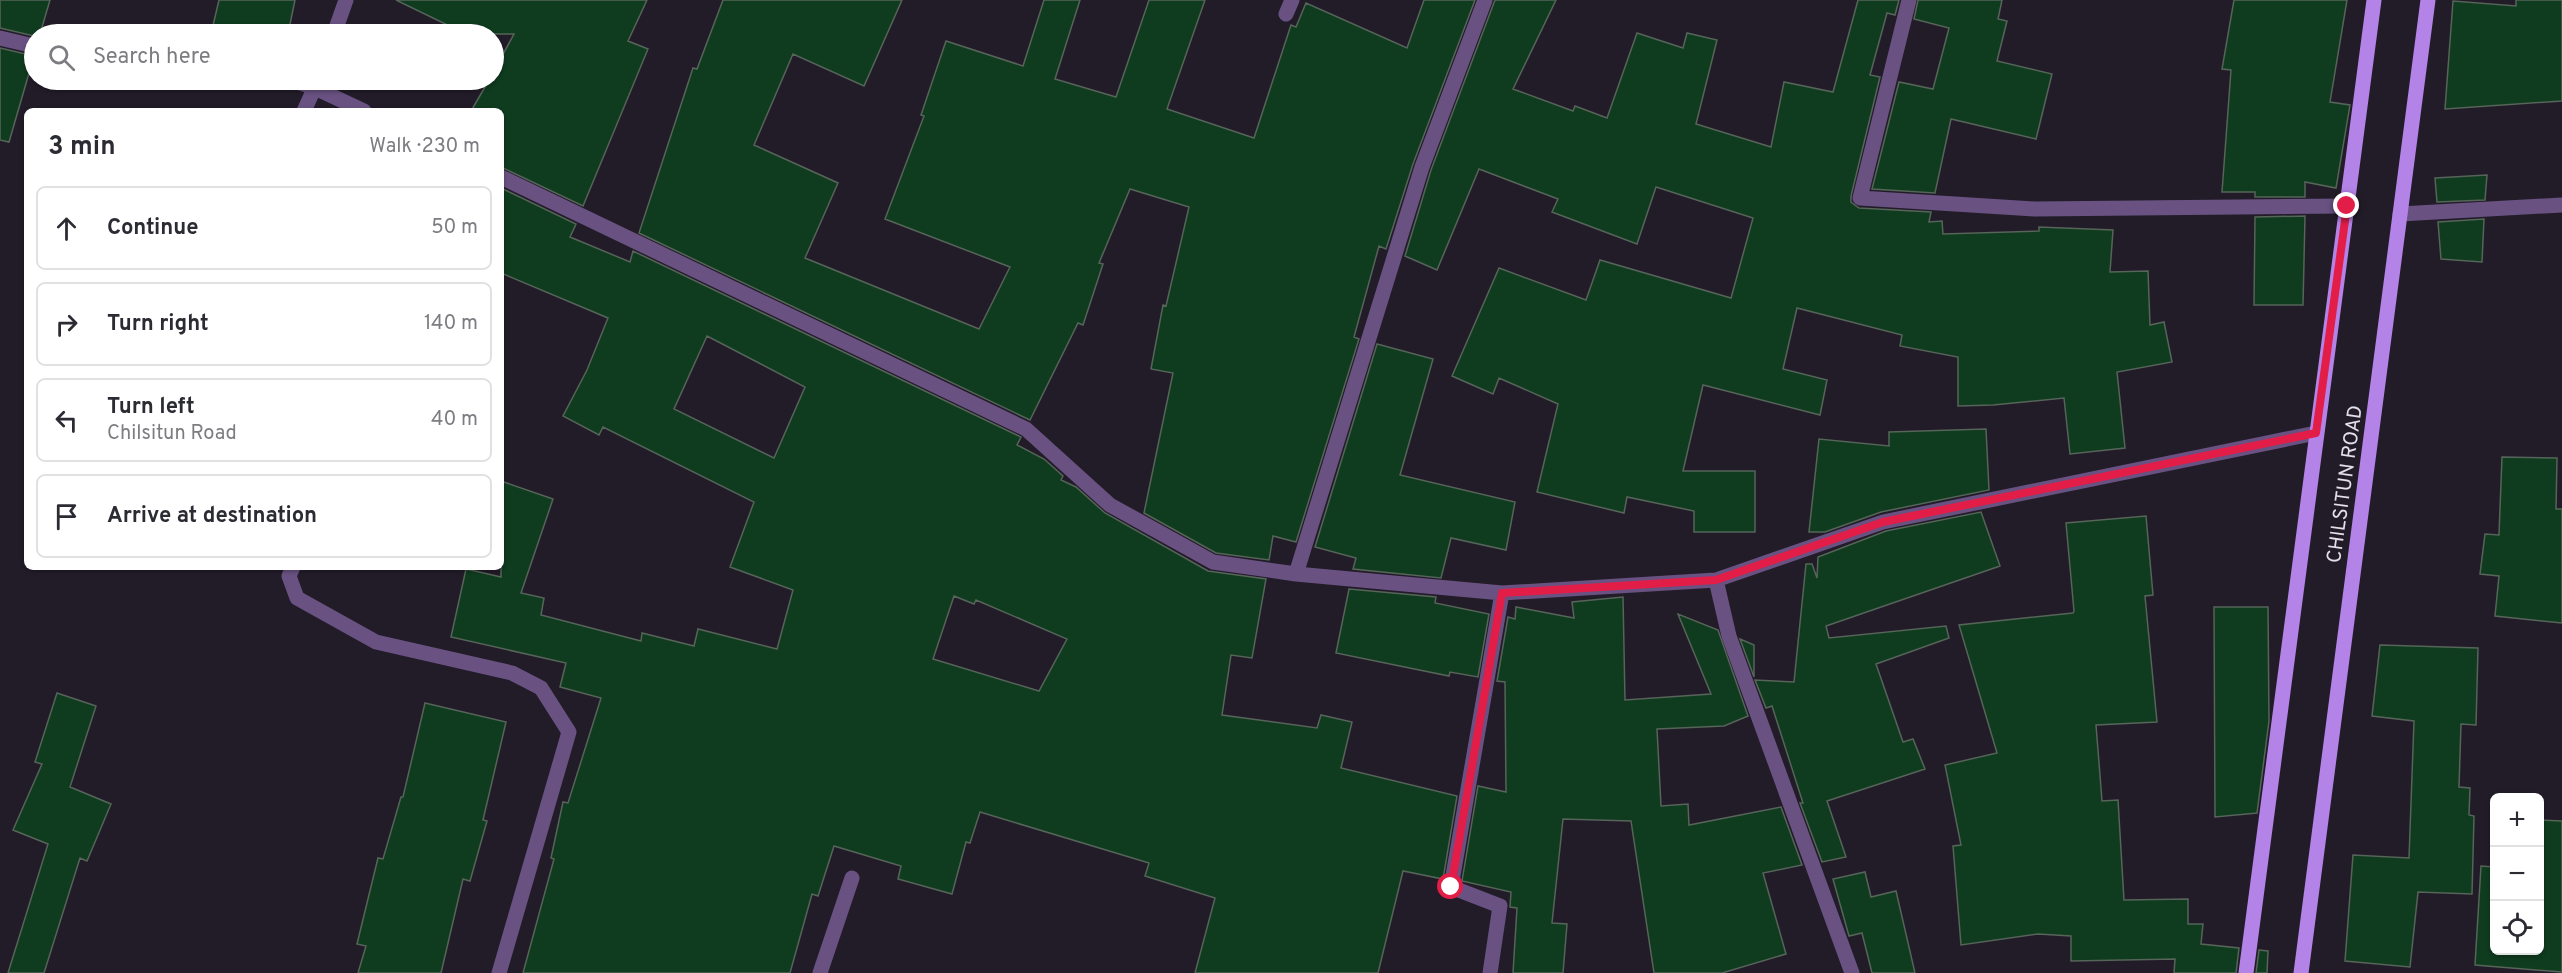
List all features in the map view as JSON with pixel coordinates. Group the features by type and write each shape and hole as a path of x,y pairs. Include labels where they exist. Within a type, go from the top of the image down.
{"main road":[{"name":"CHILSITUN ROAD","path":"2246,973 2374,0"},
{"name":"CHILSITUN ROAD","path":"2301,973 2428,0"}],"street":[{"path":"337,24 345,0"},
{"path":"1296,574 1422,167 1485,0"},
{"path":"1908,0 1860,198 2035,209 2347,206"},
{"path":"0,38 24,44"},
{"path":"305,108 314,90"},
{"path":"327,90 359,108"},
{"path":"504,178 1026,429 1110,505 1213,562 1296,574 1502,593 1716,580 1883,522 2316,433"},
{"path":"2400,214 2562,205"},
{"path":"292,570 289,576 297,598 376,642 512,673 541,688 569,732 500,973"},
{"path":"1716,580 1729,636 1852,973"},
{"path":"1490,973 1500,906 1451,887 1502,593"},
{"path":"820,973 852,878"}],"building":[{"path":"0,0 50,0 43,24 24,24 24,34 0,28"},
{"path":"219,0 295,0 290,24 213,24"},
{"path":"396,0 647,0 628,41 648,49 583,206 504,168 504,108 473,108 483,90 504,90 504,52 514,34 504,34 504,24 445,24"},
{"path":"723,0 902,0 864,86 793,54 754,145 838,183 805,258 979,329 1010,267 885,219 924,116 921,115 946,41 1023,66 1044,0 1080,0 1055,79 1116,97 1149,0 1205,0 1167,109 1254,138 1291,25 1296,27 1306,3 1407,48 1424,0 1475,0 1413,164 1386,249 1379,246 1354,337 1359,339 1296,542 1273,536 1269,560 1216,553 1144,513 1173,373 1151,369 1163,305 1166,306 1189,207 1130,189 1099,263 1103,264 1083,325 1078,323 1030,420 639,233 693,68 697,69"},
{"path":"1495,0 1556,0 1513,89 1573,111 1575,106 1607,118 1637,33 1683,48 1687,33 1717,40 1696,124 1771,147 1784,82 1833,92 1858,0 1899,0 1895,15 1887,13 1870,75 1880,77 1851,202 1859,208 1931,212 1929,222 1942,221 1943,234 2039,231 2039,227 2113,230 2110,272 2148,271 2150,325 2164,322 2172,362 2117,372 2125,448 2070,454 2064,398 1958,406 1958,357 1900,346 1902,335 1797,308 1783,369 1827,380 1820,415 1703,385 1683,471 1755,471 1755,532 1694,532 1694,511 1627,497 1624,513 1537,492 1558,404 1499,378 1493,394 1452,376 1499,268 1586,300 1600,260 1731,298 1753,218 1656,187 1637,244 1552,212 1558,199 1479,169 1437,270 1405,256 1431,170"},
{"path":"1918,0 2002,0 1998,19 2007,21 1997,61 2052,74 2036,139 1951,119 1935,193 1872,189 1899,82 1933,89 1949,28 1914,19"},
{"path":"2234,0 2347,0 2330,102 2350,105 2336,188 2305,182 2305,197 2255,197 2255,192 2222,192 2231,70 2222,69"},
{"path":"2516,0 2562,0 2562,101 2445,109 2453,1 2516,6"},
{"path":"0,48 24,54 24,90 9,142 0,140"},
{"path":"2487,175 2485,200 2437,202 2435,178"},
{"path":"504,189 576,224 570,237 630,262 633,251 1021,437 1017,445 1044,459 1063,476 1061,480 1076,487 1105,513 1208,571 1266,579 1252,658 1231,655 1222,715 1317,728 1321,715 1352,722 1341,768 1457,796 1443,879 1403,871 1378,973 1195,973 1215,898 1145,876 1149,863 980,812 970,843 966,842 952,894 898,879 901,866 834,846 818,896 812,894 790,973 523,973 554,859 551,858 563,802 568,803 601,698 560,687 566,663 451,637 466,570 501,577 501,570 504,570 504,482 553,499 521,593 544,598 541,615 641,641 642,633 694,646 698,629 777,649 793,590 730,567 754,502 603,427 599,435 563,416 587,370 608,318 504,274","holes":["707,336 805,387 774,458 674,409","954,596 974,604 976,600 1067,639 1039,691 933,659"]},
{"path":"2305,216 2303,305 2254,305 2255,217"},
{"path":"2484,219 2482,262 2441,259 2438,222"},
{"path":"1377,344 1433,359 1400,475 1515,502 1506,550 1451,538 1441,578 1353,569 1356,558 1315,547"},
{"path":"1986,429 1989,490 1881,512 1825,532 1809,532 1819,439 1889,446 1889,432"},
{"path":"2502,457 2557,458 2556,509 2562,509 2562,623 2495,616 2499,576 2480,574 2485,534 2499,535"},
{"path":"1981,512 2000,566 1826,626 1829,638 1946,626 1949,638 1876,664 1903,742 1913,739 1925,769 1827,801 1846,857 1822,862 1800,803 1803,803 1772,706 1766,708 1755,680 1794,682 1806,564 1812,564 1817,578 1818,557 1886,531"},
{"path":"2146,516 2153,595 2145,596 2157,722 2096,725 2102,801 2118,800 2124,900 2188,899 2188,924 2203,924 2201,944 2239,948 2236,973 2174,973 2175,959 2071,961 2071,936 2038,934 1961,945 1953,846 1961,845 1945,765 1997,753 1959,625 2073,613 2066,523"},
{"path":"1349,589 1436,597 1435,603 1489,614 1478,677 1450,672 1449,676 1336,653"},
{"path":"1623,597 1625,700 1711,694 1678,614 1718,630 1748,716 1724,726 1657,729 1661,806 1688,804 1689,825 1781,807 1802,865 1763,873 1786,954 1722,973 1654,973 1631,821 1563,819 1552,923 1567,924 1563,973 1513,973 1517,908 1510,907 1511,892 1462,881 1478,786 1506,792 1505,682 1497,681 1508,617 1515,619 1516,607 1574,618 1572,602"},
{"path":"2214,607 2268,607 2269,721 2257,813 2215,817"},
{"path":"1740,639 1754,645 1754,677"},
{"path":"2380,645 2478,648 2476,725 2461,724 2459,787 2470,788 2469,815 2474,816 2472,894 2418,892 2410,967 2345,961 2353,855 2409,858 2414,721 2372,716"},
{"path":"57,693 96,706 70,787 111,804 87,861 80,858 44,973 8,973 48,844 13,830 42,764 35,762"},
{"path":"425,703 506,722 483,820 487,821 470,881 463,879 441,973 358,973 366,946 357,944 378,858 383,859 401,797 403,797"},
{"path":"2544,820 2562,821 2562,972 2475,965 2481,866 2490,867 2490,955 2544,955"},
{"path":"1865,872 1871,897 1896,891 1915,973 1872,973 1862,933 1849,936 1833,879"},
{"path":"2259,950 2268,951 2267,973 2256,973"}],"route":[{"path":"1451,887 1502,593 1716,580 1883,522 2316,433 2347,206"}]}
